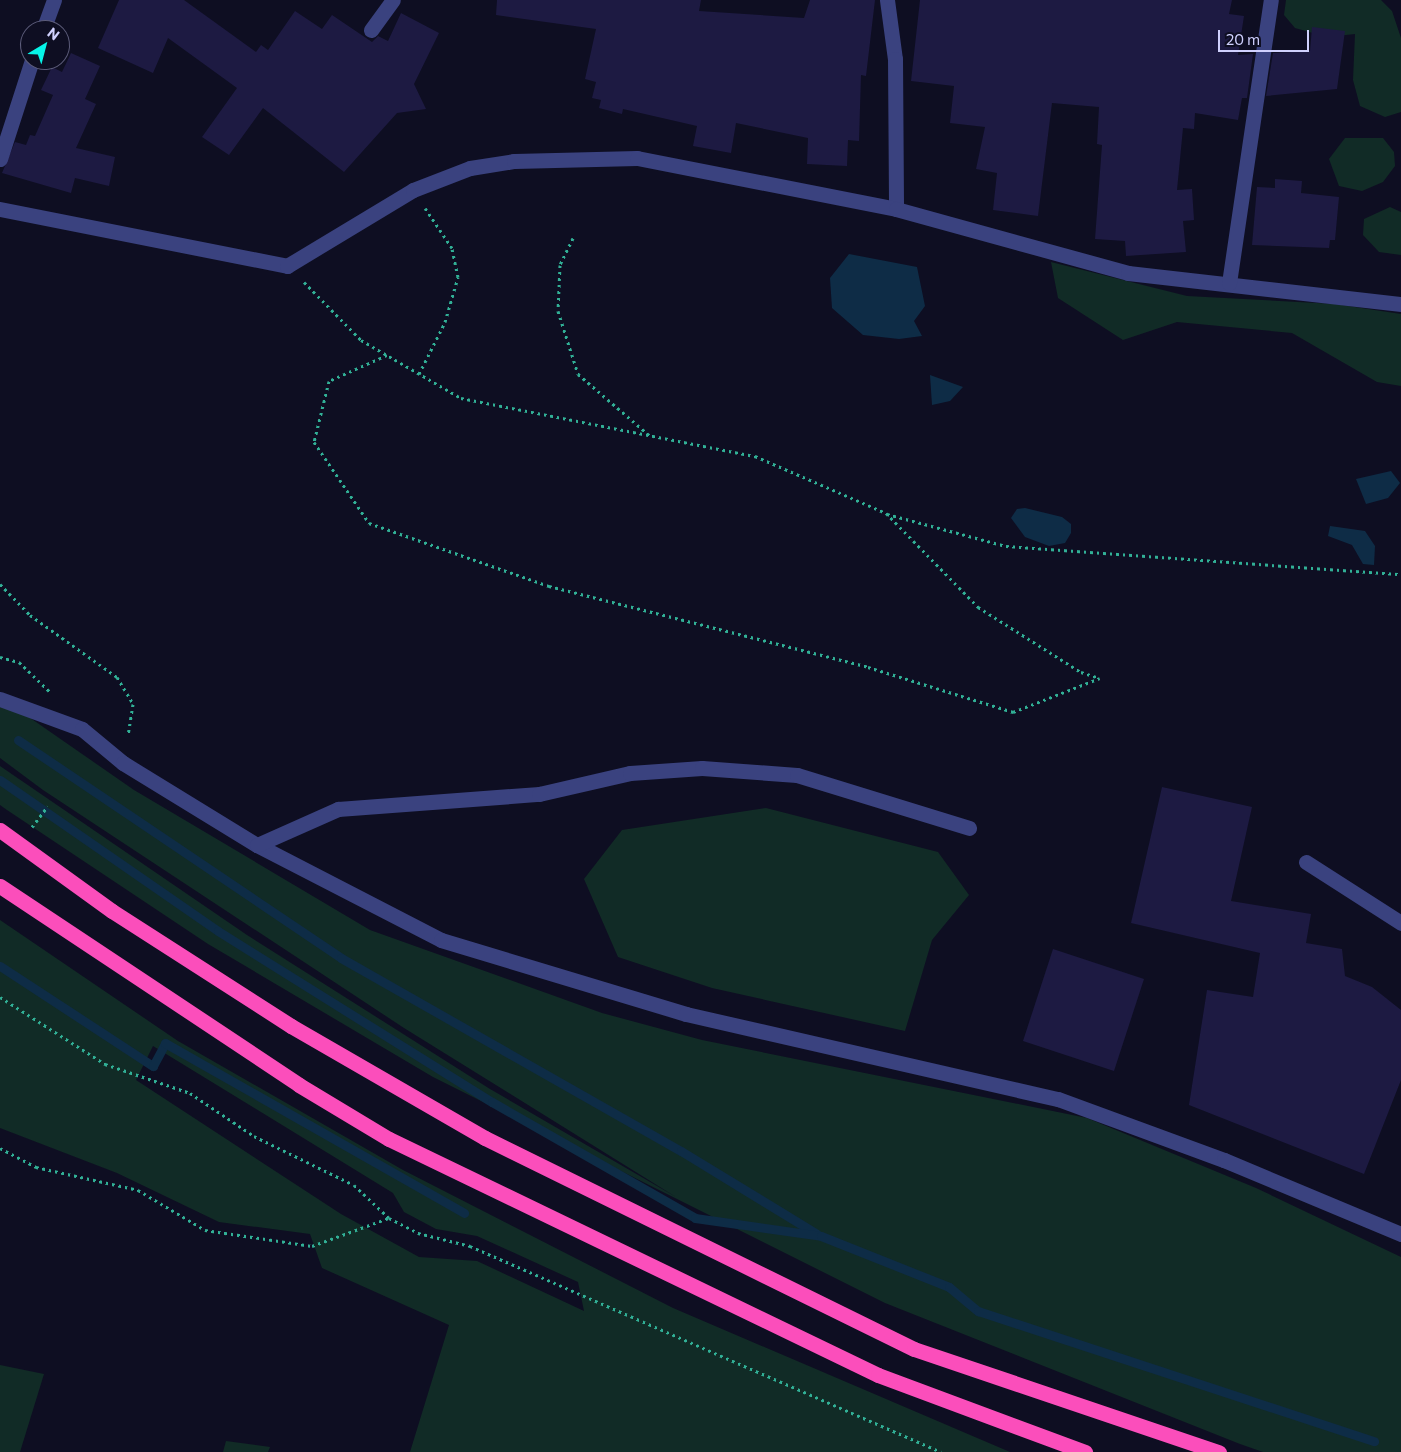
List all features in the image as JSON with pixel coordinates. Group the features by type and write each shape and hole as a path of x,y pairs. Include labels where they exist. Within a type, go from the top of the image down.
{"highway":[{"path":"0,830 112,911 291,1026 486,1138 914,1349 1219,1452"},
{"path":"0,886 299,1085 389,1139 728,1307 878,1375 1085,1452"}],"street":[{"path":"47,20 54,0"},
{"path":"371,30 393,0"},
{"path":"887,0 895,59 896,209"},
{"path":"1229,283 1272,0"},
{"path":"0,160 29,70"},
{"path":"0,209 287,266 413,190 470,168 514,161 637,158 896,209 1128,272 1401,304"},
{"path":"0,699 82,729 123,763 257,845 441,940 686,1014 1058,1099 1224,1160 1399,1231"},
{"path":"257,845 338,809 539,794 630,772 702,768 797,775 969,828"},
{"path":"1306,862 1401,923"}],"path":[{"path":"413,190 452,248 458,277 445,322 419,374"},
{"path":"573,238 560,265 558,311 578,374 650,437"},
{"path":"287,266 362,340 461,398 650,437 756,456 886,513 1006,546 1401,574"},
{"path":"387,355 329,381 314,442 368,523 549,586 868,667 1013,712 1100,678 1081,672 978,607 886,513"},
{"path":"0,584 30,614 117,677 133,704 123,763"},
{"path":"34,826 48,806"},
{"path":"0,997 105,1064 190,1093 254,1136 354,1186 389,1218 418,1233 470,1246 941,1452"},
{"path":"0,1148 36,1167 138,1190 205,1230 312,1246 389,1218"}],"green space":[{"path":"1286,0 1381,0 1392,11 1401,38 1401,112 1385,117 1360,106 1353,80 1355,34 1327,37 1295,28 1284,15"},
{"path":"1345,138 1383,138 1394,152 1395,166 1383,182 1362,191 1339,186 1329,159"},
{"path":"1390,207 1401,212 1401,255 1379,252 1363,235 1364,219"},
{"path":"1051,262 1187,296 1335,304 1401,314 1401,386 1377,382 1292,333 1177,322 1123,340 1058,298"},
{"path":"0,697 134,790 370,930 602,1013 702,1040 1087,1118 1256,1188 1401,1257 1401,1452 1263,1452 1240,1444 885,1303 433,1077 208,944 0,805 0,766 247,935 490,1089 676,1197 404,1028 43,790 0,758"},
{"path":"766,808 938,852 969,895 932,940 905,1031 712,988 618,957 584,879 622,830"},
{"path":"0,920 178,1041 403,1170 673,1308 1010,1452 410,1452 449,1325 322,1268 310,1234 219,1222 117,1173 0,1128","holes":["153,1046 393,1193 404,1212 436,1229 477,1236 578,1282 584,1311 477,1261 419,1257 341,1214 136,1080"]},
{"path":"0,1365 44,1374 20,1452 0,1452"},
{"path":"226,1441 270,1447 268,1452 223,1452"}],"water":[{"path":"849,254 917,267 925,306 914,321 922,336 899,339 863,335 832,308 830,278"},
{"path":"930,375 963,387 950,401 932,405"},
{"path":"1391,471 1400,483 1388,498 1366,504 1356,479"},
{"path":"1025,508 1062,517 1071,524 1071,533 1065,543 1049,546 1025,537 1011,518 1017,509"},
{"path":"1330,526 1365,531 1375,546 1374,565 1363,564 1352,545 1328,536"}],"building":[{"path":"119,0 184,0 256,52 261,45 268,50 295,11 322,29 332,15 372,42 378,36 388,41 401,13 439,33 414,84 426,109 397,113 344,172 263,108 229,155 202,137 237,88 168,38 153,73 98,48"},
{"path":"497,0 701,0 699,11 804,18 810,0 875,0 866,76 861,75 859,141 848,140 847,166 807,164 808,138 736,123 731,153 693,146 697,126 623,109 622,114 599,108 601,100 592,98 596,82 585,79 596,29 496,15"},
{"path":"920,0 1232,0 1229,14 1244,16 1238,55 1253,54 1247,98 1242,98 1238,120 1195,113 1194,129 1183,128 1177,190 1192,189 1194,220 1183,221 1186,252 1126,256 1125,241 1095,239 1102,145 1097,144 1099,107 1052,103 1038,216 993,210 997,173 976,169 985,127 950,123 954,86 911,81"},
{"path":"1312,27 1345,31 1337,89 1266,96 1273,53 1310,51"},
{"path":"71,53 100,66 85,99 96,104 76,148 115,157 109,186 75,178 71,193 2,173 15,142 26,145 30,135 35,136 53,95 41,90 51,70 62,72 63,70 70,70"},
{"path":"1275,179 1302,181 1301,193 1339,197 1335,240 1330,240 1329,248 1252,245 1257,187 1275,188"},
{"path":"1162,787 1252,807 1231,901 1311,914 1306,943 1342,949 1345,976 1372,987 1401,1010 1401,1080 1364,1174 1189,1105 1207,990 1253,997 1260,953 1131,923"},
{"path":"1053,949 1144,979 1114,1071 1023,1041"}],"waterway":[{"path":"18,740 341,958 681,1151 817,1234"},
{"path":"0,780 218,931 492,1102 695,1218 821,1236 949,1287 978,1311 1374,1441"},
{"path":"0,966 153,1066 165,1043 464,1213"}]}
